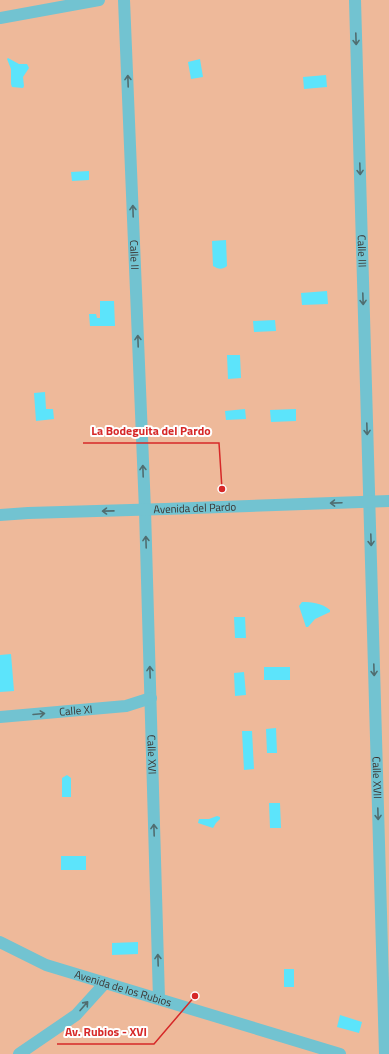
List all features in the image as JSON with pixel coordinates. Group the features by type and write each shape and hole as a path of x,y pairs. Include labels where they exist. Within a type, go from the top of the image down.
{"street":[{"path":"0,18 99,0"},
{"name":"Calle II","path":"124,0 145,510"},
{"name":"Calle III","path":"355,0 369,501"},
{"name":"Calle XVII","path":"369,501 386,1054"},
{"name":"Avenida del Pardo","path":"0,515 28,512 145,510 389,501"},
{"name":"Calle XVI","path":"145,510 159,999"},
{"name":"Calle XI","path":"0,717 126,706 151,698"},
{"name":"Avenida de los Rubios","path":"0,942 46,965 340,1054"},
{"path":"19,1054 76,1015 105,983"}],"shaded area":[{"path":"0,0 389,0 389,1054 0,1054"}],"water":[{"path":"8,58 19,64 27,64 29,68 23,77 23,88 12,87 11,69 7,59"},
{"path":"200,59 203,77 191,79 188,62"},
{"path":"326,75 327,87 304,89 303,77"},
{"path":"89,171 89,180 72,181 71,172"},
{"path":"226,240 227,266 222,269 213,266 212,241"},
{"path":"327,291 328,304 302,305 301,293"},
{"path":"100,301 114,301 115,326 90,326 89,314 96,314 97,318 100,318"},
{"path":"275,320 276,331 254,332 253,321"},
{"path":"227,355 240,355 241,378 228,379"},
{"path":"45,392 46,409 53,409 54,419 36,421 34,393"},
{"path":"245,409 246,419 226,420 225,411"},
{"path":"296,409 296,421 271,422 270,410"},
{"path":"302,602 320,604 330,610 330,612 315,619 308,627 306,627 299,606"},
{"path":"234,617 245,617 246,638 235,638"},
{"path":"11,654 14,691 0,692 0,655"},
{"path":"264,667 290,667 290,680 264,680"},
{"path":"244,672 246,695 235,696 234,673"},
{"path":"276,728 277,753 267,753 266,729"},
{"path":"242,731 252,731 254,769 244,770"},
{"path":"67,775 71,778 71,797 62,797 62,778"},
{"path":"269,803 280,803 281,828 270,828"},
{"path":"217,816 220,817 220,819 213,828 198,823 199,819 209,819"},
{"path":"61,856 86,856 86,870 61,870"},
{"path":"138,942 138,954 112,955 112,943"},
{"path":"284,969 294,969 294,987 284,987"},
{"path":"340,1015 362,1022 359,1033 337,1027"}],"place":[{"name":"La Bodeguita del Pardo","path":"222,489"},
{"name":"Av. Rubios - XVI","path":"195,996"}]}
